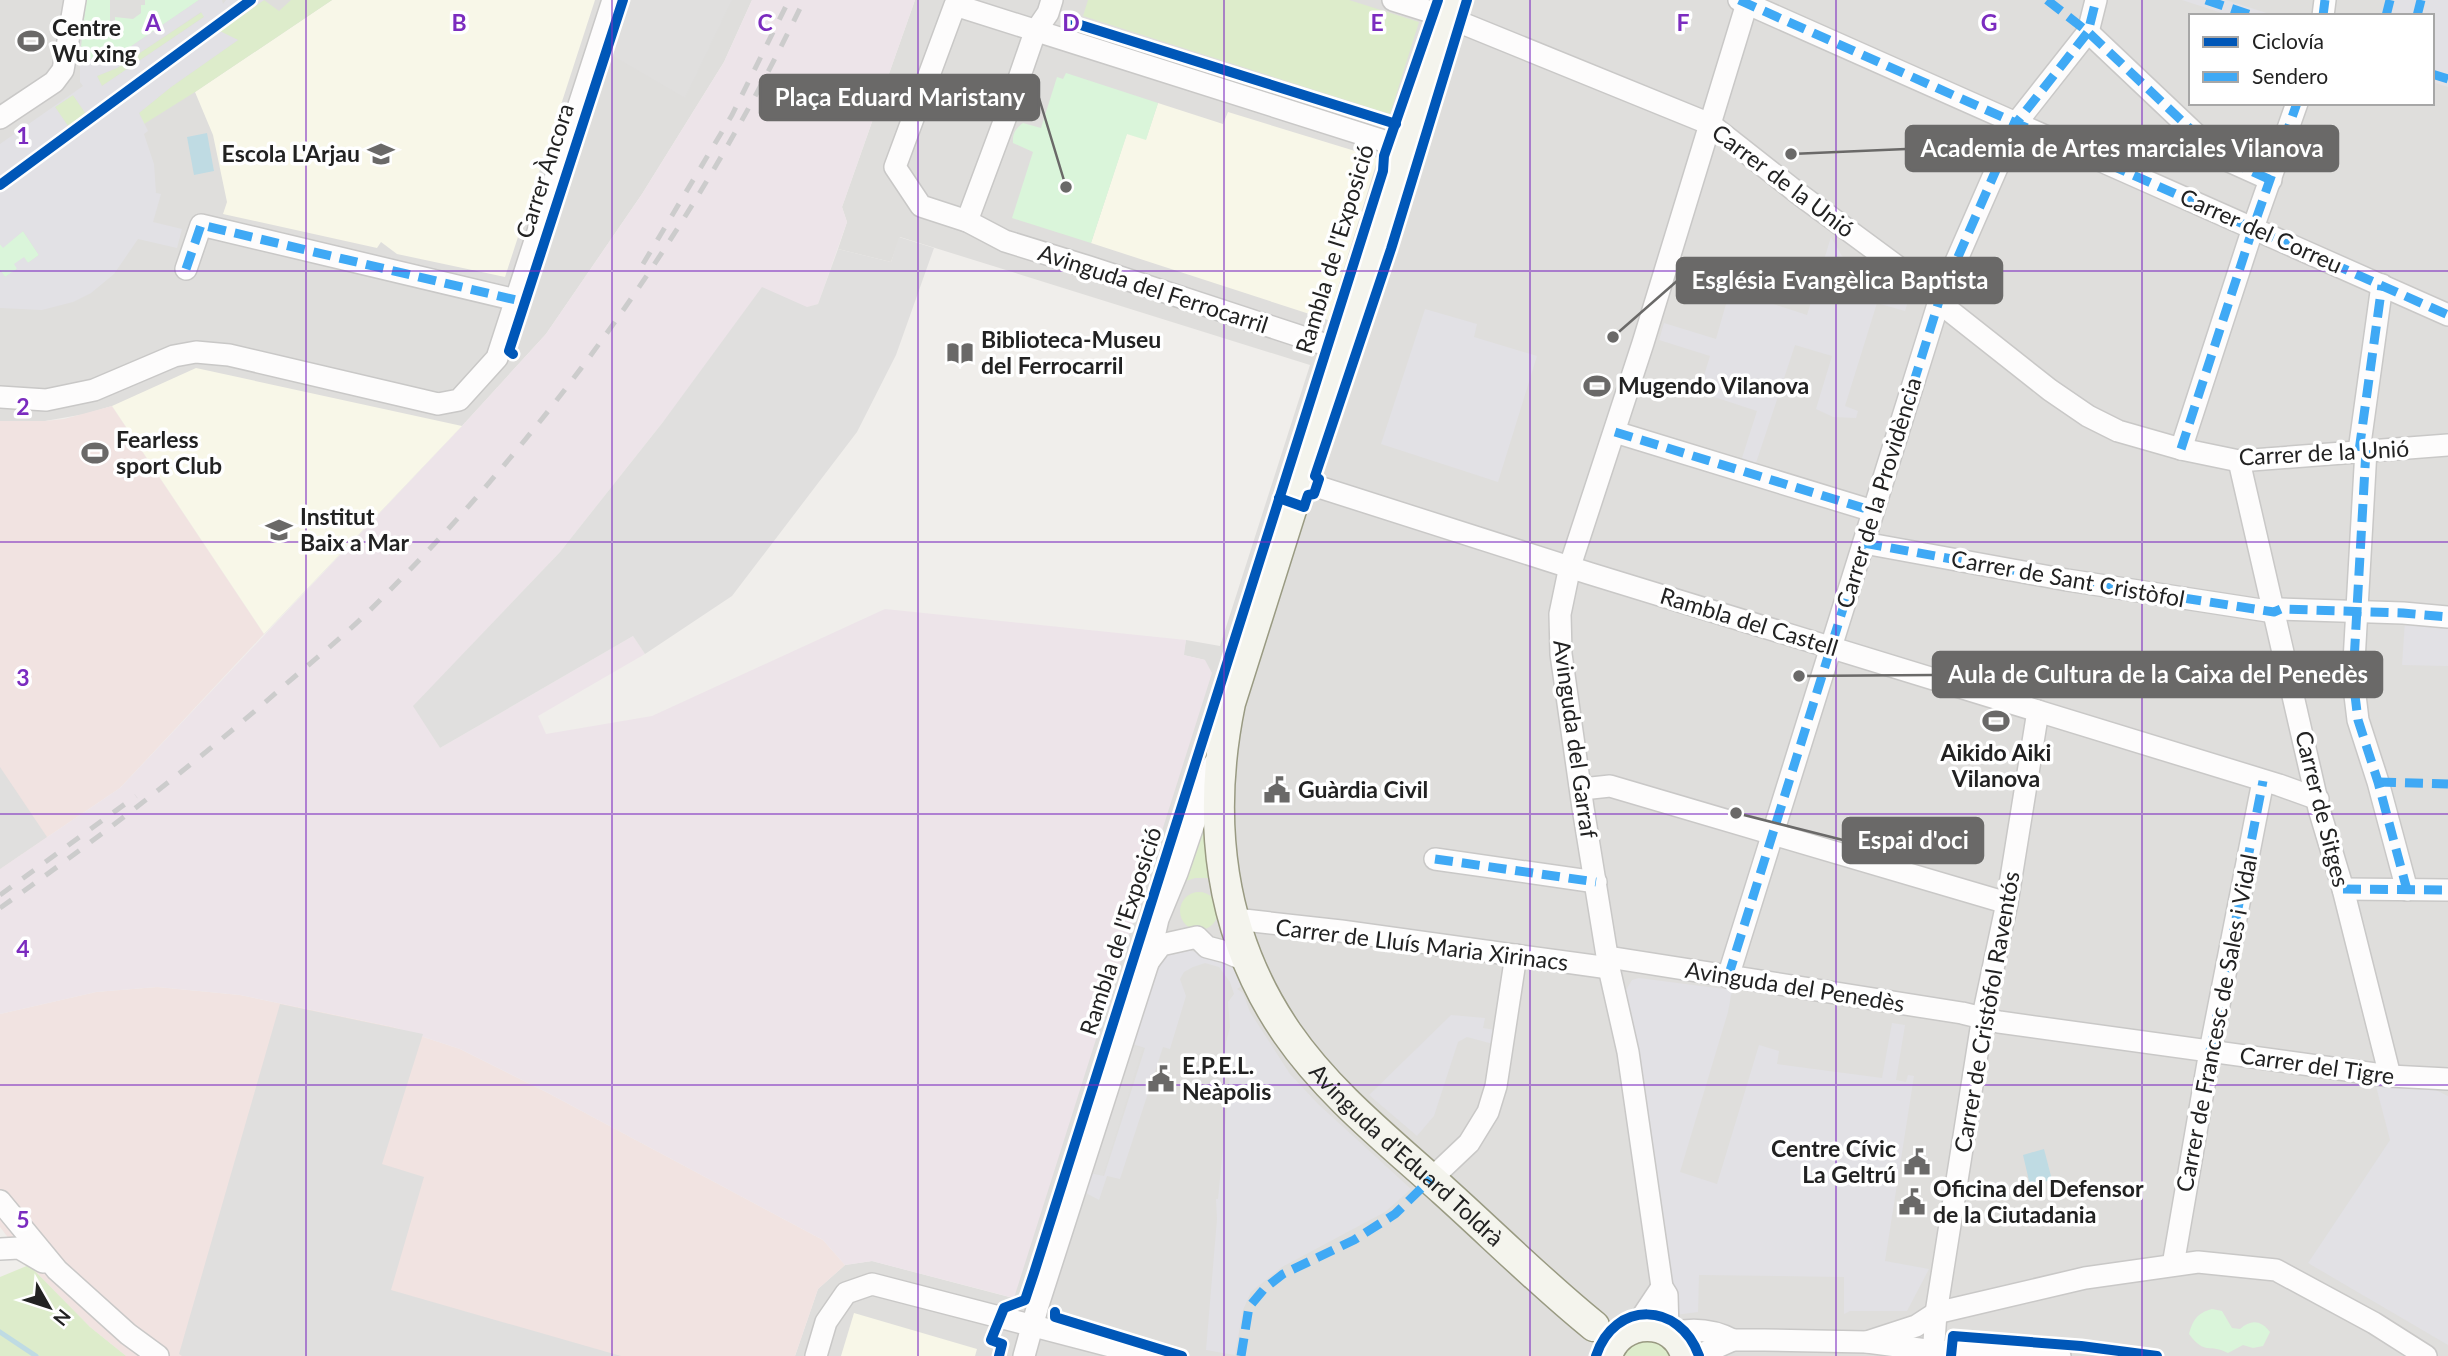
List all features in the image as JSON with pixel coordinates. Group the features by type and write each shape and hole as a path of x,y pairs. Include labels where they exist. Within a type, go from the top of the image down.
{"street":[{"path":"0,117 54,82 63,70 75,0"},
{"name":"Carrer Àncora","path":"0,397 46,400 94,390 174,356 196,352 229,355 438,404 459,400 497,358 612,0"},
{"path":"967,221 1035,32 1048,13 1052,0"},
{"name":"Carrer de la Unió","path":"1393,0 1450,9 1710,124 1799,194 1940,298 1950,311 2050,390 2088,416 2118,431 2181,449 2239,461 2448,445"},
{"path":"2096,0 2087,34 2220,157 2271,180"},
{"name":"Carrer del Correu","path":"1744,1 2442,313"},
{"name":"Avinguda del Garraf","path":"1675,1340 1667,1294 1662,1287 1628,1052 1608,962 1561,654 1560,614 1570,566 1615,432 1710,124 1744,1"},
{"name":"Avinguda del Ferrocarril","path":"1035,32 955,5 895,167 921,206 967,221 1004,241 1342,350"},
{"name":"Rambla de l'Exposició","path":"1235,919 1226,893 1220,844 1219,781 1230,703 1450,9"},
{"path":"1035,32 1406,148"},
{"name":"Carrer de la Providència","path":"1728,977 1940,298 2017,122 2087,34"},
{"path":"2181,449 2296,105"},
{"path":"186,268 201,225 516,300"},
{"path":"2382,285 2362,451 2358,611 2353,679 2358,720 2407,890"},
{"path":"1615,432 1873,511"},
{"name":"Carrer de Sitges","path":"2239,461 2318,799 2390,1076"},
{"name":"Rambla del Castell","path":"1300,481 2318,799"},
{"name":"Carrer de Sant Cristòfol","path":"1864,543 2067,580 2274,612 2281,609 2358,611 2448,617"},
{"name":"Carrer de Cristòfol Raventós","path":"1934,1354 1936,1313 1983,1016 2007,903 2038,711"},
{"name":"Rambla de l'Exposició","path":"1024,1356 1148,963 1158,919 1177,873 1223,739"},
{"name":"Carrer de Francesc de Sales i Vidal","path":"2173,1265 2210,1051 2263,781"},
{"path":"1582,789 1610,786 2007,903"},
{"path":"1435,859 1596,882"},
{"path":"2343,889 2448,890"},
{"name":"Carrer de Lluís Maria Xirinacs","path":"1235,919 1516,955 1608,962"},
{"name":"Avinguda d'Eduard Toldrà","path":"1235,919 1247,961 1266,999 1287,1034 1304,1055 1358,1112 1431,1179 1614,1338"},
{"path":"1148,963 1161,945 1197,937 1207,947 1247,961"},
{"path":"1431,1179 1469,1143 1488,1112 1496,1086 1516,955"},
{"name":"Avinguda del Penedès","path":"1608,962 1728,977 1983,1016"},
{"name":"Carrer del Tigre","path":"1983,1016 1999,1022 2390,1076 2447,1081"},
{"path":"0,1202 57,1270 128,1334 158,1356"},
{"path":"0,1249 19,1248 57,1270"},
{"path":"1867,1342 1916,1326 1936,1313 2085,1278 2198,1262 2276,1270 2374,1323 2426,1356"},
{"path":"816,1356 826,1322 846,1293 872,1284 1149,1356"},
{"path":"1614,1338 1662,1287"},
{"path":"1614,1338 1658,1326 1675,1340 1684,1330 1718,1332 1733,1340"},
{"path":"1703,1356 1733,1340 1867,1342 1934,1354 2060,1356"}],"shaded area":[{"path":"0,0 752,0 724,62 642,194 546,334 264,634 112,406 45,421 0,421"},
{"path":"199,0 222,0 223,4 226,0 264,0 220,31 238,40 139,113 148,131 144,134 154,164 156,193 161,194 153,222 182,229 177,248 138,239 114,274 91,293 73,302 42,310 0,308 0,270 5,277 17,269 14,264 24,257 28,263 39,255 23,231 3,248 0,244 0,144 83,86 80,82 80,57 92,59 117,56","holes":["201,12 204,17 102,86 97,76 117,68","73,95 86,114 68,126 55,107"]},
{"name":"Escola L'Arjau","path":"332,0 595,0 505,277 397,254 381,242 377,248 223,214 227,202 213,135 195,92"},
{"path":"631,0 732,0 685,98 613,56"},
{"path":"752,0 915,0 842,207 847,222 818,304 808,307 663,422 560,552 414,706 440,748 633,636 645,654 538,716 546,734 652,716 885,609 1186,640 1184,655 1205,660 1212,673 1014,1298 872,1261 845,1265 823,1240 548,1093 460,1049 393,1027 240,995 157,987 96,992 0,1014 0,869 120,788 546,334 642,194 724,62"},
{"path":"915,0 2448,0 2448,1356 795,1356 818,1289 845,1265 872,1261 1013,1298 1205,660 1183,655 1186,640 1220,646 1310,365 900,237 891,262 838,249 847,222 842,207"},
{"path":"2182,0 2226,0 2270,14 2225,14"},
{"path":"2393,0 2448,0 2448,87 2434,83 2434,14 2390,14"},
{"path":"1158,103 1223,124 1228,112 1378,158 1328,320 1091,243 1127,133 1146,139"},
{"path":"899,237 934,248 896,355 857,432 732,596 645,654 633,636 440,748 413,706 560,552 663,422 762,287 807,307 818,304 838,249 891,262"},
{"path":"1831,237 1857,274 1903,299 1909,298 1905,311 1877,303 1845,406 1858,411 1856,418 1833,417 1816,409 1832,356 1795,345 1755,466 1741,461 1757,411 1699,392 1710,356 1659,340 1664,323 1716,339 1730,290 1807,315"},
{"path":"1425,309 1477,324 1474,337 1537,356 1498,482 1381,444"},
{"name":"Institut Baix a Mar","path":"196,368 462,426 264,634 112,406"},
{"path":"112,406 264,634 120,788 0,869 0,421 64,419"},
{"path":"2405,621 2448,623 2448,666 2402,665"},
{"path":"0,767 47,837 0,869"},
{"path":"1177,948 1224,958 1235,965 1243,985 1237,989 1243,993 1250,1012 1290,1074 1318,1104 1411,1189 1385,1212 1282,1267 1251,1292 1243,1310 1235,1355 1206,1350 1217,1219 1216,1199 1231,1064 1223,1070 1230,1027 1228,1002 1234,994 1230,982 1219,967 1205,963 1184,972 1180,979 1186,996 1170,1049 1163,1047 1120,1179 1107,1176 1099,1200 1084,1192 1090,1173 1104,1176 1121,1123 1145,1048 1132,1044 1158,961 1164,951"},
{"path":"1639,978 1732,990 1728,1012 1680,1172 1717,1184 1759,1045 1779,1051 1777,1064 1882,1078 1892,1023 1905,1025 1896,1080 1906,1082 1908,1075 1914,1076 1885,1261 1929,1269 1907,1311 1850,1311 1844,1314 1844,1277 1699,1275 1698,1312 1675,1315 1673,1285 1626,990 1632,980"},
{"path":"157,987 240,995 393,1027 460,1049 823,1240 845,1265 818,1289 795,1356 126,1356 90,1327 29,1265 0,1227 0,1014 96,992"},
{"path":"280,1004 423,1034 382,1164 424,1177 391,1290 621,1356 179,1354"},
{"path":"1451,1015 1485,1018 1483,1028 1495,1030 1493,1044 1467,1037 1458,1042 1434,1116 1417,1136 1369,1095"},
{"path":"1131,1045 1143,1048 1103,1176 1091,1172"},
{"path":"2375,1082 2432,1088 2448,1096 2448,1345 2308,1263 2390,1140"},
{"path":"854,1313 977,1349 975,1356 841,1356"}],"green space":[{"path":"86,0 110,0 110,24 115,24 115,17 133,19 141,13 141,5 145,5 145,0 199,0 117,56 92,59 80,57"},
{"path":"264,0 279,11 291,0 332,0 144,124 139,113 238,40 219,32"},
{"path":"1088,0 1349,0 1419,22 1390,114 1083,16"},
{"path":"202,12 205,16 102,86 97,76 117,68"},
{"path":"1066,73 1158,103 1146,140 1127,134 1091,243 1012,218 1033,152 1013,143 1014,134 1023,123 1041,128 1057,77 1063,79"},
{"path":"73,95 86,114 68,126 55,107"},
{"path":"23,231 39,255 28,263 24,258 17,269 5,277 0,270 0,244 3,247"},
{"path":"1210,804 1211,878 1195,878 1183,882"},
{"path":"1199,892 1213,897 1218,911 1213,925 1199,930 1185,925 1180,911 1185,897"},
{"path":"29,1265 90,1327 126,1356 0,1356 0,1277"},
{"path":"2212,1309 2222,1311 2232,1328 2240,1329 2252,1322 2263,1325 2270,1332 2263,1346 2253,1348 2243,1345 2228,1353 2199,1345 2189,1334 2199,1315"},
{"path":"1656,1337 1675,1356 1617,1356 1621,1346"}],"water":[{"path":"207,133 214,171 194,175 187,137"},
{"path":"2044,1149 2052,1180 2030,1185 2023,1155"}],"waterway":[{"path":"0,1332 36,1356"}],"railway":[{"path":"643,264 732,115 789,0"},
{"path":"0,908 182,772 336,641 431,547 495,476 555,403 612,327 665,248 761,85 804,0"},
{"path":"0,895 136,796"}],"marked path":[{"path":"1739,0 2448,315"},
{"path":"2047,0 2088,32 2220,157 2271,180"},
{"path":"1728,977 1940,298 2017,122 2088,32 2096,0"},
{"path":"2206,0 2248,14"},
{"path":"2323,14 2325,0"},
{"path":"2386,14 2390,0"},
{"path":"2418,14 2421,0"},
{"path":"2434,75 2448,79"},
{"path":"2181,449 2296,105"},
{"path":"186,269 201,225 516,300"},
{"path":"2359,451 2382,285"},
{"path":"1615,432 1873,511"},
{"path":"2366,450 2353,679 2358,720 2407,890"},
{"path":"1864,543 2067,580 2274,612 2281,609 2448,617"},
{"path":"2210,1051 2263,781"},
{"path":"2378,782 2448,784"},
{"path":"1435,859 1596,882"},
{"path":"2343,889 2448,890"},
{"path":"1241,1356 1249,1307 1264,1289 1283,1274 1354,1240 1395,1214 1431,1179"}],"cycle path":[{"path":"0,185 251,0"},
{"path":"513,354 509,351 623,0"},
{"path":"999,1356 1002,1344 991,1340 1004,1308 1025,1300 1383,171 1384,156 1438,0"},
{"path":"1279,498 1304,507 1308,495 1314,494 1319,479 1315,476 1391,249 1467,0"},
{"path":"1071,22 1396,124"},
{"path":"1055,1312 1055,1317 1182,1356"},
{"path":"1596,1356 1605,1338 1617,1325 1631,1317 1647,1314 1663,1317 1677,1325 1690,1338 1699,1356"},
{"path":"1951,1356 1953,1336 2081,1346 2157,1356"}],"place":[{"name":"Centre Wu xing","path":"31,41"},
{"name":"Escola L'Arjau","path":"381,154"},
{"name":"Academia de Artes marciales Vilanova","path":"1791,154"},
{"name":"Plaça Eduard Maristany","path":"1066,187"},
{"name":"Església Evangèlica Baptista","path":"1613,337"},
{"name":"Biblioteca-Museu del Ferrocarril","path":"960,353"},
{"name":"Mugendo Vilanova","path":"1597,386"},
{"name":"Fearless sport Club","path":"95,453"},
{"name":"Institut Baix a Mar","path":"279,530"},
{"name":"Aula de Cultura de la Caixa del Penedès","path":"1799,676"},
{"name":"Aikido Aiki Vilanova","path":"1996,721"},
{"name":"Guàrdia Civil","path":"1277,790"},
{"name":"Espai d'oci","path":"1736,813"},
{"name":"E.P.E.L. Neàpolis","path":"1161,1079"},
{"name":"Centre Cívic La Geltrú","path":"1917,1162"},
{"name":"Oficina del Defensor de la Ciutadania","path":"1912,1202"}]}
